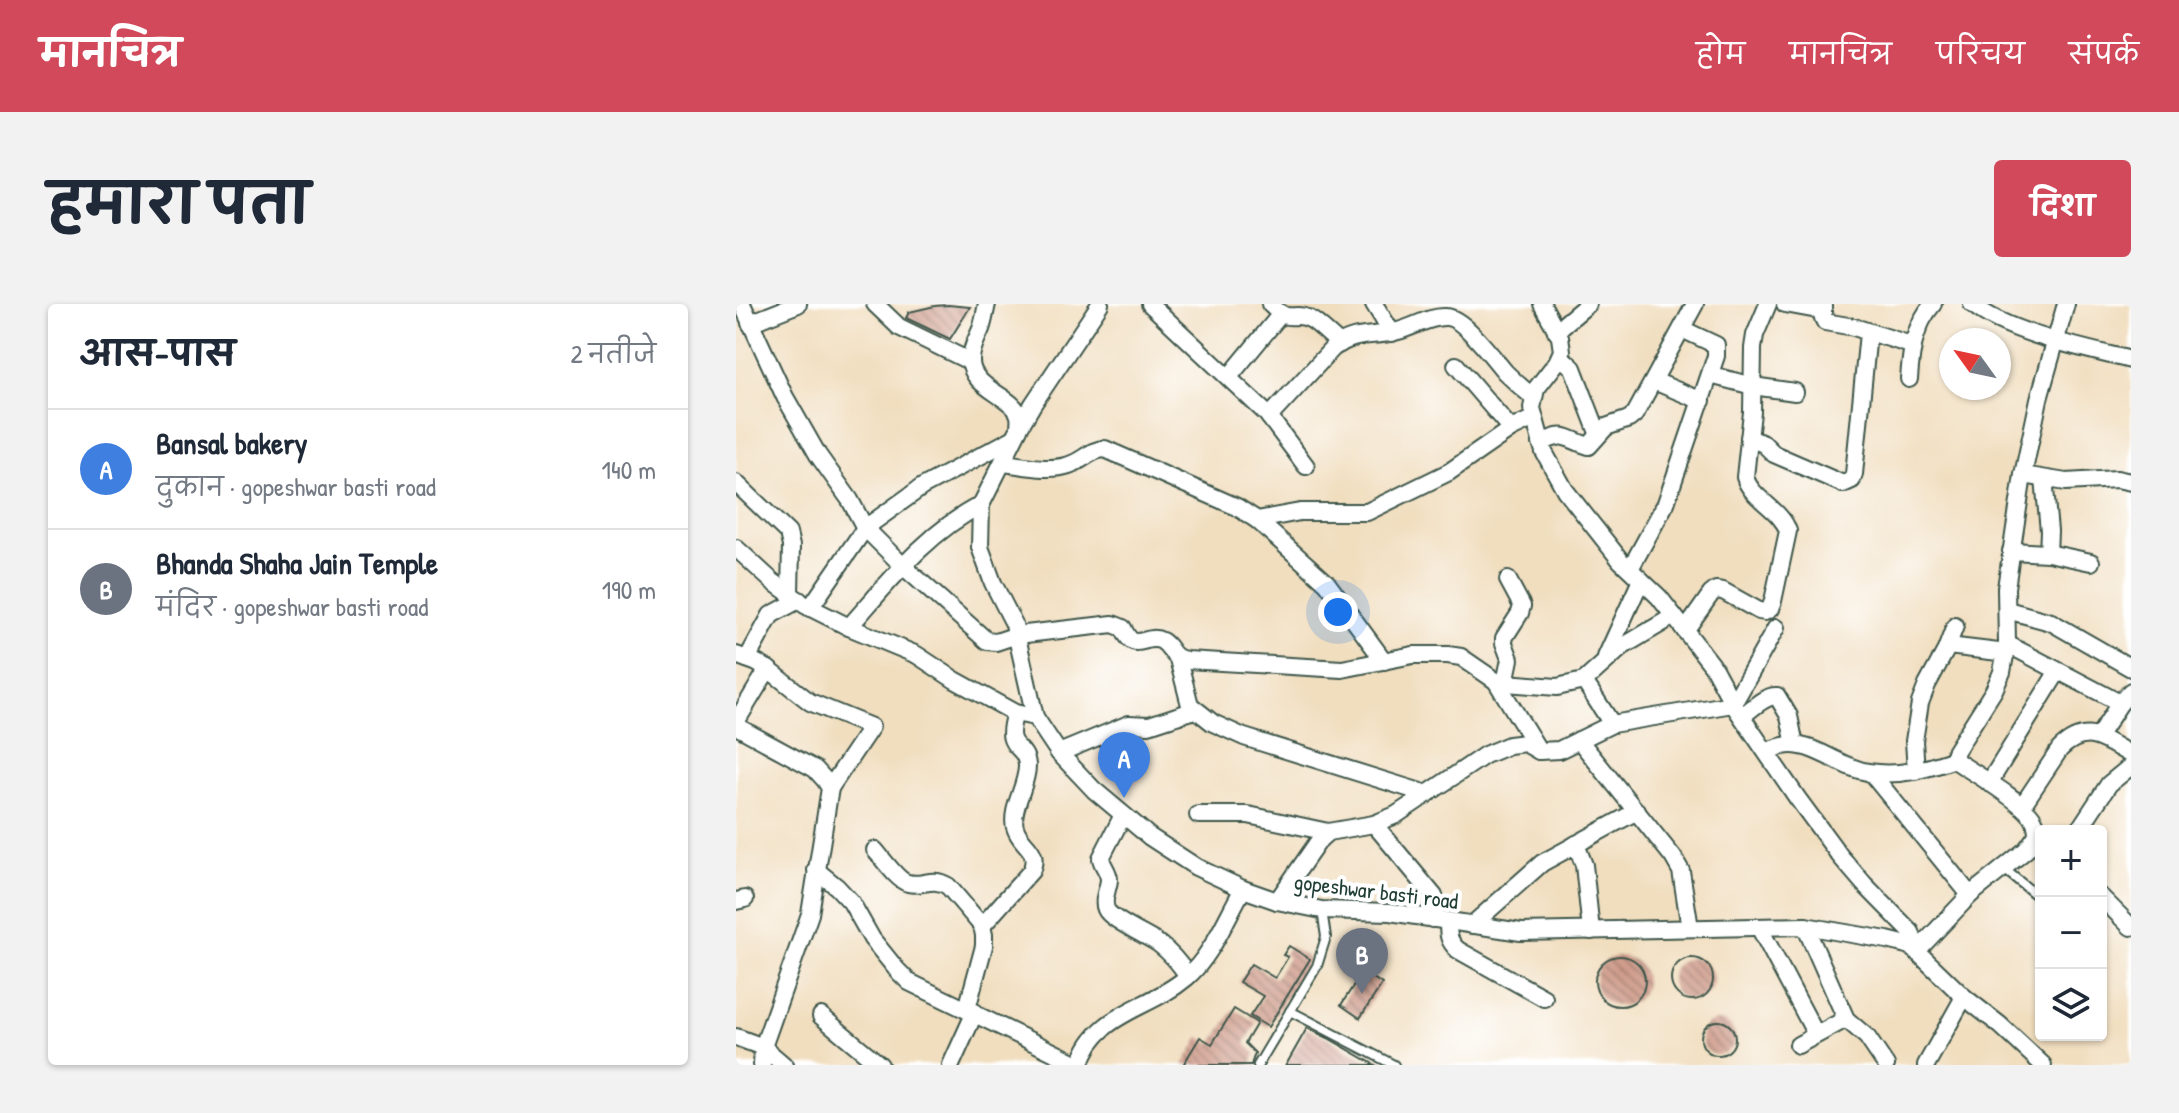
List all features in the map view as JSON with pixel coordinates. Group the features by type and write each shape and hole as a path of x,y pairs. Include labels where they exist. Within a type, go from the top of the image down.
{"street":[{"path":"742,304 785,397 865,528 987,641 1113,624 1123,628 1128,639 1134,642 1156,639 1164,642 1178,659 1342,669 1413,655 1461,657 1500,682 1557,687 1584,681 1622,647 1674,616"},
{"path":"750,323 798,304"},
{"path":"875,304 899,327 971,362"},
{"path":"762,1065 763,1047 810,914 830,788 871,727 810,702 768,669 742,657 771,615 800,600 865,528 922,487 1016,433 1019,413 982,383 971,362 987,304"},
{"name":"gopeshwar basti road","path":"1100,304 1033,404 981,505 982,556 1014,624 1035,717 1059,753 1094,790 1150,837 1196,867 1243,889 1277,901 1322,910 1390,912 1521,932 1805,926 1914,949"},
{"path":"1150,304 1269,417 1306,466"},
{"path":"1374,304 1392,333"},
{"path":"1542,304 1562,343 1561,357 1536,389 1532,408 1541,443 1565,490 1636,575 1659,597 1712,665 1738,710 1798,799 1840,856 1911,932 1914,949 2043,1065"},
{"path":"1556,331 1588,304"},
{"path":"1541,443 1564,435 1589,446 1606,427 1635,414 1695,304"},
{"path":"1685,631 1716,590 1759,611 1770,609 1773,601 1788,531 1785,522 1746,482 1753,348 1768,304"},
{"path":"1785,304 1823,307 1825,322 1854,327 1911,345"},
{"path":"1909,379 1911,345 1922,317 1933,304"},
{"path":"1972,304 2002,322 2056,341 2131,360"},
{"path":"1955,759 1958,745 1994,690 2002,672 2007,648 2006,588 2023,475 2036,411 2066,304"},
{"path":"1229,377 1275,309 1288,318 1310,319 1340,344"},
{"path":"1269,417 1340,344 1355,337 1392,333 1447,317 1453,318 1533,397"},
{"path":"1602,665 1666,503 1718,350 1716,345 1682,329"},
{"path":"1749,438 1764,444 1774,454 1843,484 1852,480 1868,333"},
{"path":"1561,357 1573,368 1598,433"},
{"path":"1456,365 1511,429"},
{"path":"1710,375 1795,392"},
{"path":"1654,381 1702,401"},
{"path":"1257,520 1300,512 1367,512 1449,472 1511,429 1534,418"},
{"path":"1003,463 1060,467 1076,462 1095,450 1105,449 1237,507 1257,520 1327,583 1384,661"},
{"path":"2023,475 2066,482 2117,479 2131,482"},
{"path":"2044,479 2048,553"},
{"path":"736,483 788,533 800,600"},
{"path":"849,627 903,566 950,522 981,505"},
{"path":"736,548 772,581 800,600 849,627 917,655 1015,713 1035,717"},
{"path":"2011,551 2048,553 2091,562"},
{"path":"1500,682 1510,659 1504,638 1522,606 1508,580"},
{"path":"2007,610 2051,622 2131,668"},
{"path":"1916,771 1914,741 1920,703 1955,626"},
{"path":"1738,710 1776,628"},
{"path":"1948,646 2007,648 2125,697 2098,737"},
{"path":"1178,659 1190,705 1213,723 1244,737 1427,794"},
{"path":"768,669 736,724 815,769 830,788"},
{"path":"1989,783 2058,671"},
{"path":"1584,681 1612,724"},
{"path":"1500,682 1539,751"},
{"path":"1198,815 1248,815 1328,832 1374,824 1396,815 1497,749 1519,742 1539,751 1559,750 1612,724 1738,710 1772,695 1777,696 1792,723 1795,745"},
{"path":"1059,753 1129,724 1149,725 1195,710"},
{"path":"982,926 1031,871 1034,863 1034,857 1015,828 1014,819 1027,769 1025,758 1010,735 1015,713"},
{"path":"2022,806 2060,749 2079,735 2098,737 2131,755"},
{"path":"1579,740 1668,850 1681,871 1690,928"},
{"path":"1766,751 1795,745 1871,773 1928,769 1955,759"},
{"path":"1955,759 2022,806 2036,825"},
{"path":"2082,825 2109,784 2131,766"},
{"path":"1871,773 1970,895"},
{"path":"1472,925 1542,863 1637,811"},
{"path":"1123,815 1101,858 1109,877 1105,908 1113,917 1161,946 1188,976"},
{"path":"1374,824 1434,896 1440,921 1451,944 1544,998"},
{"path":"1277,901 1328,832"},
{"path":"1914,949 1970,895 2035,841"},
{"path":"1576,844 1584,865 1591,931"},
{"path":"875,850 903,881 911,884 932,881 948,886 982,926 984,946 971,1011 951,1065"},
{"path":"816,870 851,902 872,939 909,982 1080,1065 1085,1048 1100,1029 1168,991 1188,976 1205,957 1243,889"},
{"path":"2107,903 2131,927"},
{"path":"1805,926 1846,1019 1867,1037 1886,1065"},
{"path":"1759,927 1813,1029"},
{"path":"1926,1065 1964,997"},
{"path":"821,1016 880,1065"},
{"path":"1798,1045 1846,1019"},
{"path":"736,1037 763,1047 784,1065"},
{"path":"2014,1065 2025,1050"}],"lane":[{"path":"2003,868 2039,897"},
{"path":"1258,1065 1324,950 1326,937 1322,910"},
{"path":"1290,1011 1394,1065"}],"building":[{"path":"948,305 970,307 950,339 906,318 909,312"},
{"path":"1289,946 1310,959 1268,1027 1250,1016 1263,996 1239,982 1251,964 1275,978 1288,957 1283,955"},
{"path":"1620,956 1638,963 1645,981 1638,999 1620,1006 1602,999 1595,981 1602,963"},
{"path":"1692,958 1707,964 1713,979 1707,994 1692,1000 1677,994 1671,979 1677,964"},
{"path":"1363,971 1382,984 1360,1018 1341,1005"},
{"path":"1234,1009 1257,1023 1245,1043 1255,1053 1251,1065 1183,1065 1200,1037 1212,1044"},
{"path":"1718,1021 1730,1026 1735,1038 1730,1050 1718,1055 1706,1050 1701,1038 1706,1026"},
{"path":"1307,1028 1328,1038 1375,1065 1286,1065"}],"place":[{"name":"Bansal bakery","path":"1124,798"},
{"name":"Bhanda Shaha Jain Temple","path":"1362,994"}]}
